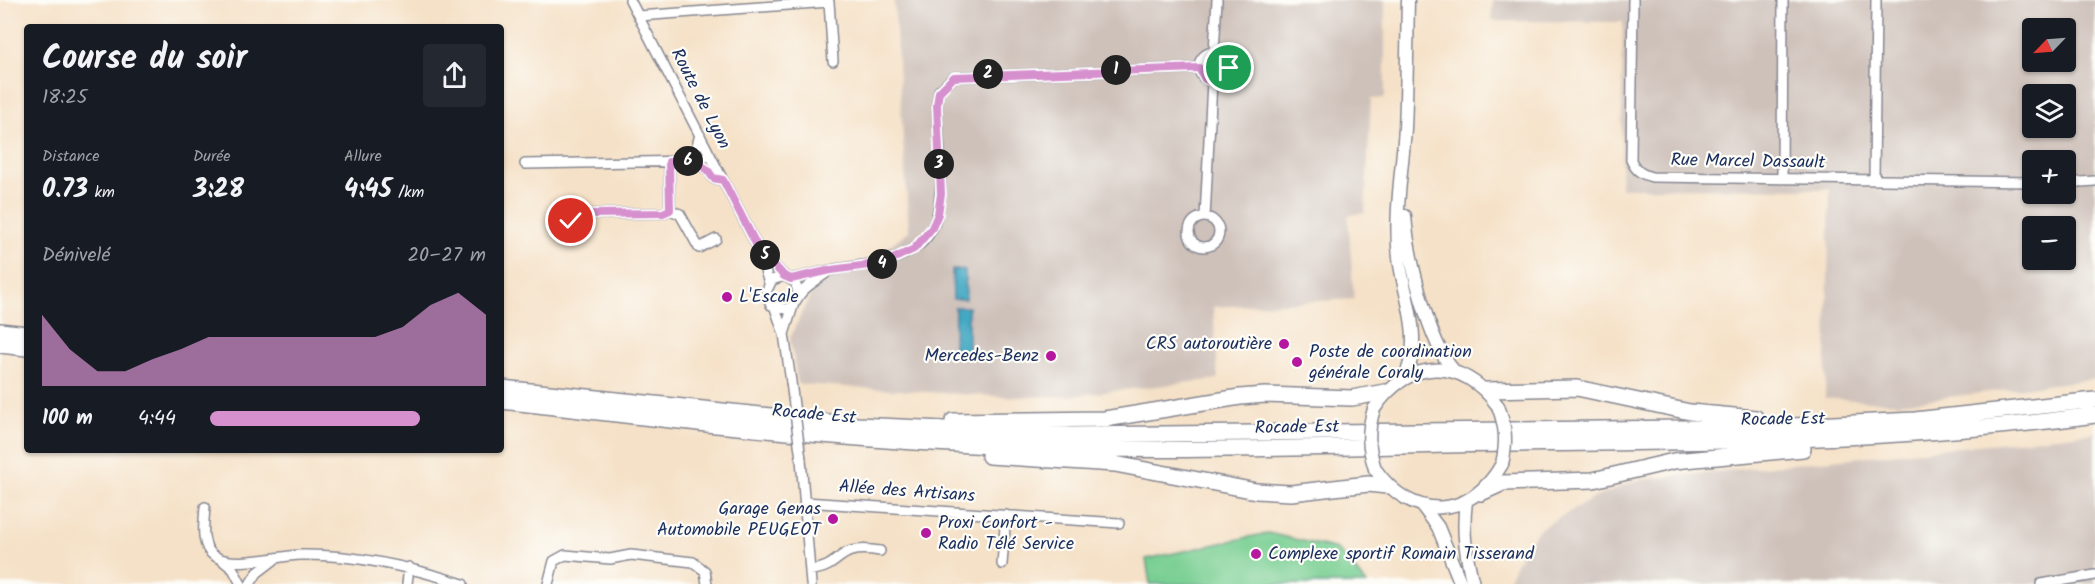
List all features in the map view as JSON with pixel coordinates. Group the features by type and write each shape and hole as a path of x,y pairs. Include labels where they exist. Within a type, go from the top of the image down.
{"highway":[{"path":"0,331 24,334"},
{"path":"0,345 24,348"},
{"name":"Rocade Est","path":"504,388 857,425 974,432 1149,435 1836,424 1926,418 2095,400"},
{"path":"1487,390 1577,388 1699,414 1824,418 1836,424"},
{"path":"857,425 870,418 1083,420 1240,397 1265,395 1352,398 1385,392"},
{"name":"Rocade Est","path":"504,401 777,432 879,440 1146,449 1876,437 2005,426 2095,415"},
{"path":"1481,493 1503,483 1593,480 1674,461 1860,445 1876,437"},
{"path":"879,440 886,448 1138,467 1256,491 1291,493 1368,484 1387,486"}],"main road":[{"path":"1406,376 1413,351 1412,317 1400,264 1397,211 1401,177 1407,0"},
{"path":"1401,177 1406,227 1415,271 1442,358 1454,371"},
{"path":"1429,369 1454,371 1471,378 1487,390 1498,406 1505,425 1506,445 1502,464 1493,480 1481,493 1466,502 1445,507 1423,507 1404,499 1387,486 1375,469 1369,449 1368,429 1374,409 1385,392 1406,376 1429,369"},
{"path":"1466,502 1463,524 1465,551 1473,584"},
{"path":"1423,507 1438,527 1461,584"}],"street":[{"name":"Route de Lyon","path":"630,0 757,246 769,283"},
{"path":"1214,51 1216,0"},
{"name":"Rue Marcel Dassault","path":"1633,0 1631,160 1636,170 1652,177 2022,183"},
{"path":"1782,179 1783,0"},
{"path":"1874,180 1876,0"},
{"path":"639,16 829,2 833,61"},
{"path":"1214,51 1226,57 1229,68 1224,78 1212,82 1202,76 1199,68 1202,58 1214,51"},
{"path":"811,584 801,459 791,382 784,334 775,308 766,297 769,283 776,278 884,263 914,249 932,228 938,214 941,194 937,105 939,92 954,77 1199,68"},
{"path":"1204,217 1212,82"},
{"path":"690,161 700,135"},
{"path":"525,164 690,161 710,155"},
{"path":"690,161 709,170 713,178 723,180"},
{"path":"669,162 670,210"},
{"path":"2076,182 2095,181"},
{"path":"571,221 584,215 663,213 670,210 680,214 699,248 716,239"},
{"name":"Route de Lyon","path":"757,246 788,278"},
{"path":"784,334 799,294 831,270"},
{"path":"788,278 797,285 799,294"},
{"path":"775,308 786,309 793,306"},
{"name":"Allée des Artisans","path":"805,502 1119,523"},
{"path":"205,507 204,537 207,547 212,554 233,569 241,584"},
{"path":"1002,564 1006,515"},
{"path":"810,570 825,570 845,551 862,548 880,551"},
{"path":"222,560 274,560 298,555 320,556 409,567 463,584"},
{"path":"548,584 554,561 565,555 610,560 631,555 693,562 705,571 707,584"},
{"path":"250,584 257,573 274,560"},
{"path":"407,584 409,567"},
{"path":"2041,584 2095,575"}],"shaded area":[{"path":"894,0 1385,0 1385,98 1371,99 1365,213 1348,215 1354,299 1213,307 1218,379 1070,396 1009,397 798,384 790,338 811,294 807,280 831,268 866,263 909,231"},
{"path":"1493,0 2095,0 2095,379 1899,403 1825,398 1830,189 1621,188 1623,22 1491,21"},
{"path":"2095,433 2095,584 1506,584 1522,552 1539,529 1594,498 1637,480"}],"green space":[{"name":"Complexe sportif Romain Tisserand","path":"1268,533 1337,549 1367,584 1150,584 1146,559"}],"water":[{"path":"952,270 965,270 966,299 953,299"},
{"path":"955,307 968,307 968,352 954,351"}],"place":[{"name":"L'Escale","path":"727,297"},
{"name":"CRS autoroutière","path":"1284,344"},
{"name":"Mercedes-Benz","path":"1051,356"},
{"name":"Poste de coordination générale Coraly","path":"1297,362"},
{"name":"Garage Genas Automobile PEUGEOT","path":"833,519"},
{"name":"Proxi Confort - Radio Télé Service","path":"926,533"},
{"name":"Complexe sportif Romain Tisserand","path":"1256,554"}],"route":[{"path":"571,221 591,214 663,213 670,210 669,162 694,161 709,170 713,178 723,180 757,246 784,276 791,279 831,270 884,263 914,249 932,228 938,214 941,194 937,105 939,92 946,82 954,77 1199,68 1205,79 1214,82 1224,78 1229,68"}]}
